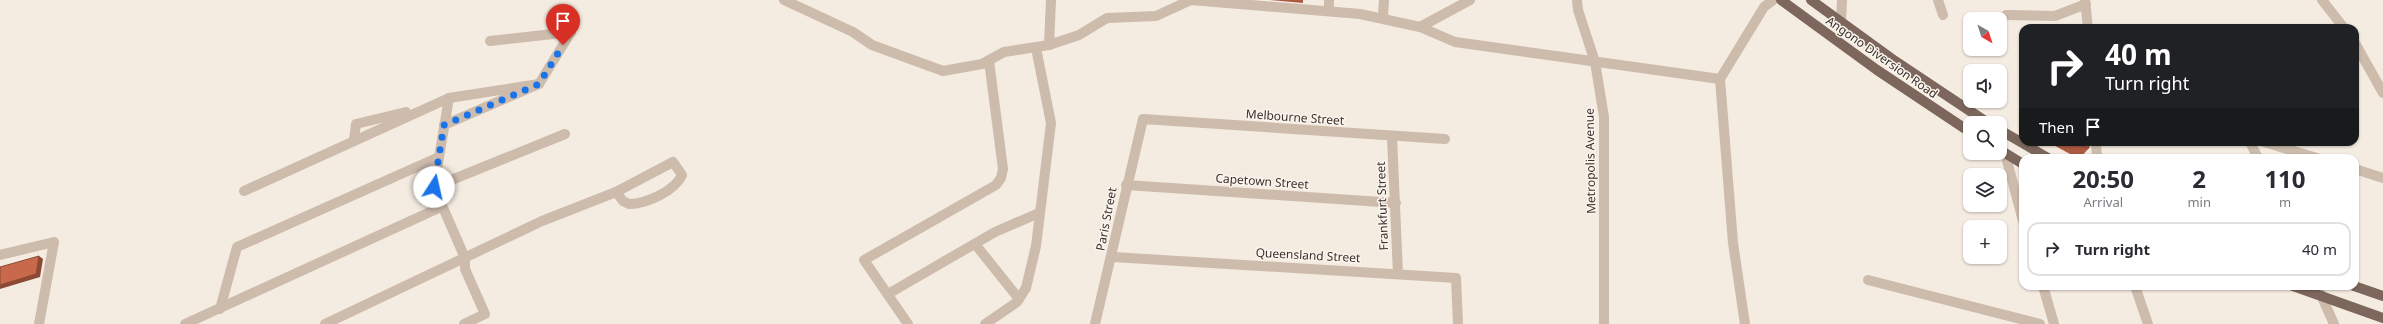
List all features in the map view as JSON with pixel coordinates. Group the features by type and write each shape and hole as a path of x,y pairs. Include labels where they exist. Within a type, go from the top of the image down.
{"main road":[{"name":"Angono Diversion Road","path":"1781,0 1877,70 1963,127"},
{"name":"Angono Diversion Road","path":"1811,0 1947,97 1977,116"},
{"path":"2007,134 2019,141"},
{"path":"2027,146 2041,154"},
{"path":"2007,155 2019,162"},
{"path":"2359,288 2383,296"},
{"path":"2304,290 2383,318"}],"street":[{"path":"784,0 853,32 872,45 943,71 982,64 1004,52 1049,45 1079,35 1107,18 1119,16 1156,16 1190,0 1329,11 1383,17 1420,27 1455,42 1720,79"},
{"path":"1049,45 1051,0"},
{"path":"1329,0 1329,11"},
{"path":"1383,17 1384,0"},
{"path":"1420,27 1470,0"},
{"name":"Metropolis Avenue","path":"1577,0 1578,10 1595,62 1604,116 1604,324"},
{"path":"1745,324 1733,243 1720,79 1764,7 1773,0"},
{"path":"1841,22 1842,0"},
{"path":"1938,0 1942,15"},
{"path":"2322,0 2341,24"},
{"path":"2007,15 2055,16 2085,2 2088,24"},
{"path":"444,125 539,84 571,32 490,41"},
{"path":"985,324 1019,299 1030,277 1036,246 1051,123 1036,48"},
{"path":"2359,50 2383,93"},
{"path":"908,324 864,260 996,185 1001,178 1003,169 989,61"},
{"path":"244,191 449,98 539,84"},
{"path":"449,98 434,187 441,207 465,258 465,269 485,314 464,324"},
{"path":"354,140 356,124 429,106"},
{"name":"Melbourne Street","path":"1143,119 1392,137 1444,139"},
{"name":"Paris Street","path":"1095,324 1113,257 1126,185 1143,119"},
{"path":"434,187 565,134"},
{"name":"Frankfurt Street","path":"1392,137 1398,274"},
{"path":"2277,146 2304,154"},
{"path":"220,309 237,248 440,157"},
{"path":"2004,160 2019,208"},
{"path":"325,324 542,221 616,192 673,162 682,175 679,182 640,204 624,202 616,192"},
{"path":"2359,171 2383,178"},
{"name":"Capetown Street","path":"1126,185 1396,203"},
{"path":"185,324 441,207"},
{"path":"888,294 995,232 1039,213"},
{"path":"0,255 54,242 39,324"},
{"path":"975,244 1019,299"},
{"name":"Queensland Street","path":"1113,257 1456,278 1458,324"},
{"path":"1868,280 2040,324"},
{"path":"2044,290 2054,324"},
{"path":"2136,290 2148,324"},
{"path":"2319,290 2334,324"}],"building":[{"path":"39,256 36,274 0,285 0,267"}],"route":[{"path":"434,187 444,125 539,84 563,45"}]}
